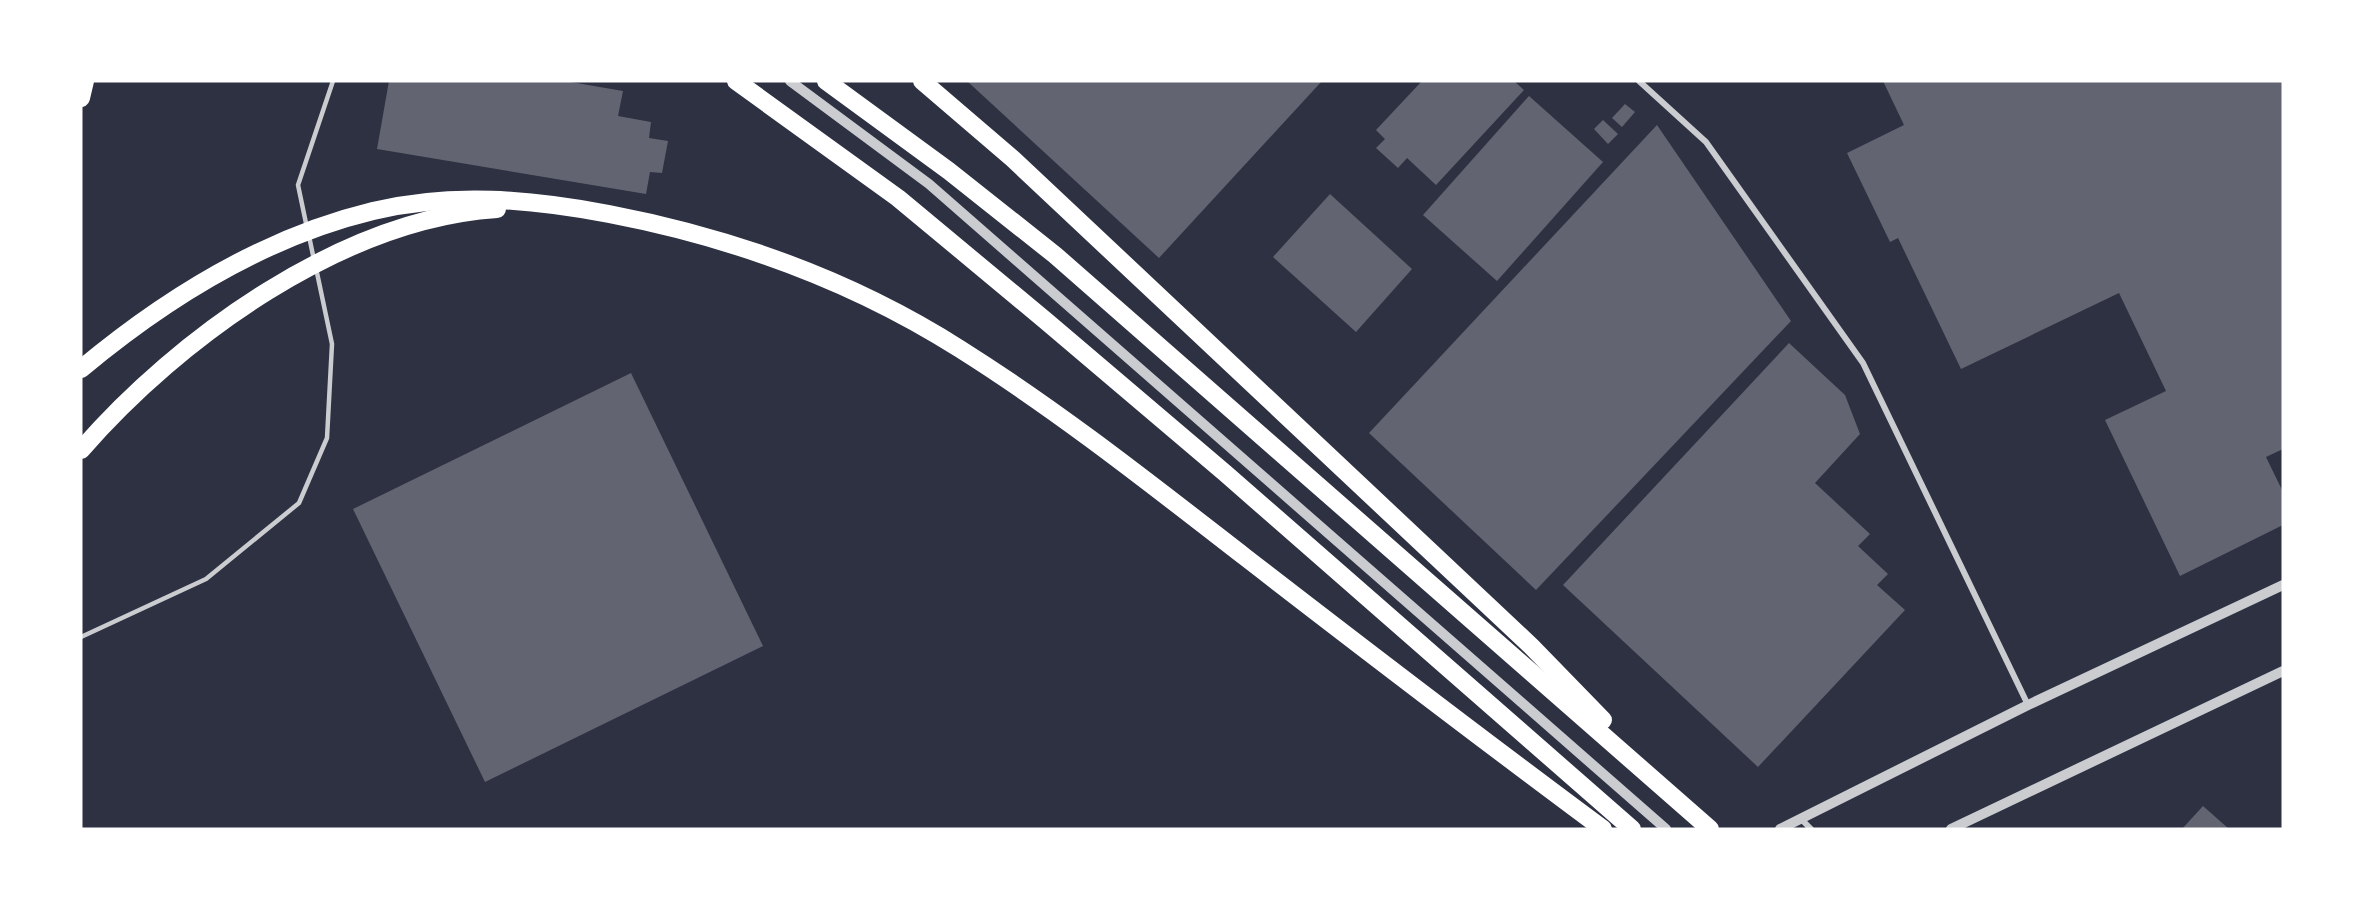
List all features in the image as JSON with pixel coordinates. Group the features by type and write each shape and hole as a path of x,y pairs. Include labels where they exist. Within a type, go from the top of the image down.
{"highway":[{"path":"81,98 85,81"},
{"path":"736,81 898,198 1009,290 1225,473 1632,829"},
{"path":"826,81 949,171 1055,255 1708,827"},
{"path":"922,81 1013,159 1531,646 1708,827"},
{"path":"81,369 123,335 213,275 277,244 323,226 375,210 470,198 529,200 668,225 736,244 802,268 876,302 958,348 1044,405 1139,475 1466,728 1603,829"},
{"path":"81,450 126,400 195,341 277,287 377,235 425,219 478,210 529,207 592,211"}],"street":[{"path":"790,81 929,184 1666,829"},
{"path":"1638,81 1706,142 1863,363 2028,705"},
{"path":"1780,829 2028,705 2283,585"},
{"path":"1951,829 2283,671"},
{"path":"1800,818 1811,829"}],"lane":[{"path":"81,637 206,579 299,503 327,438 332,344 298,185 333,81"}],"building":[{"path":"389,81 565,81 623,91 618,116 651,122 649,138 668,141 662,173 650,172 646,194 377,149"},
{"path":"967,81 1322,81 1159,258"},
{"path":"1422,81 1514,81 1524,90 1436,185 1407,158 1398,168 1376,148 1385,139 1376,130"},
{"path":"1883,81 2283,81 2283,449 2266,457 2283,492 2283,525 2180,576 2105,420 2166,391 2119,293 1961,369 1898,238 1890,242 1847,153 1904,125"},
{"path":"1529,96 1603,162 1497,281 1423,215"},
{"path":"1625,104 1635,112 1622,127 1612,118"},
{"path":"1603,120 1618,134 1608,144 1594,129"},
{"path":"1657,125 1791,321 1536,590 1369,433"},
{"path":"1330,194 1412,269 1356,332 1273,257"},
{"path":"1789,343 1845,395 1860,434 1815,483 1870,534 1858,546 1888,574 1877,585 1905,610 1758,767 1563,585"},
{"path":"631,373 763,646 485,782 353,509"},
{"path":"2203,806 2229,829 2182,829"}]}
